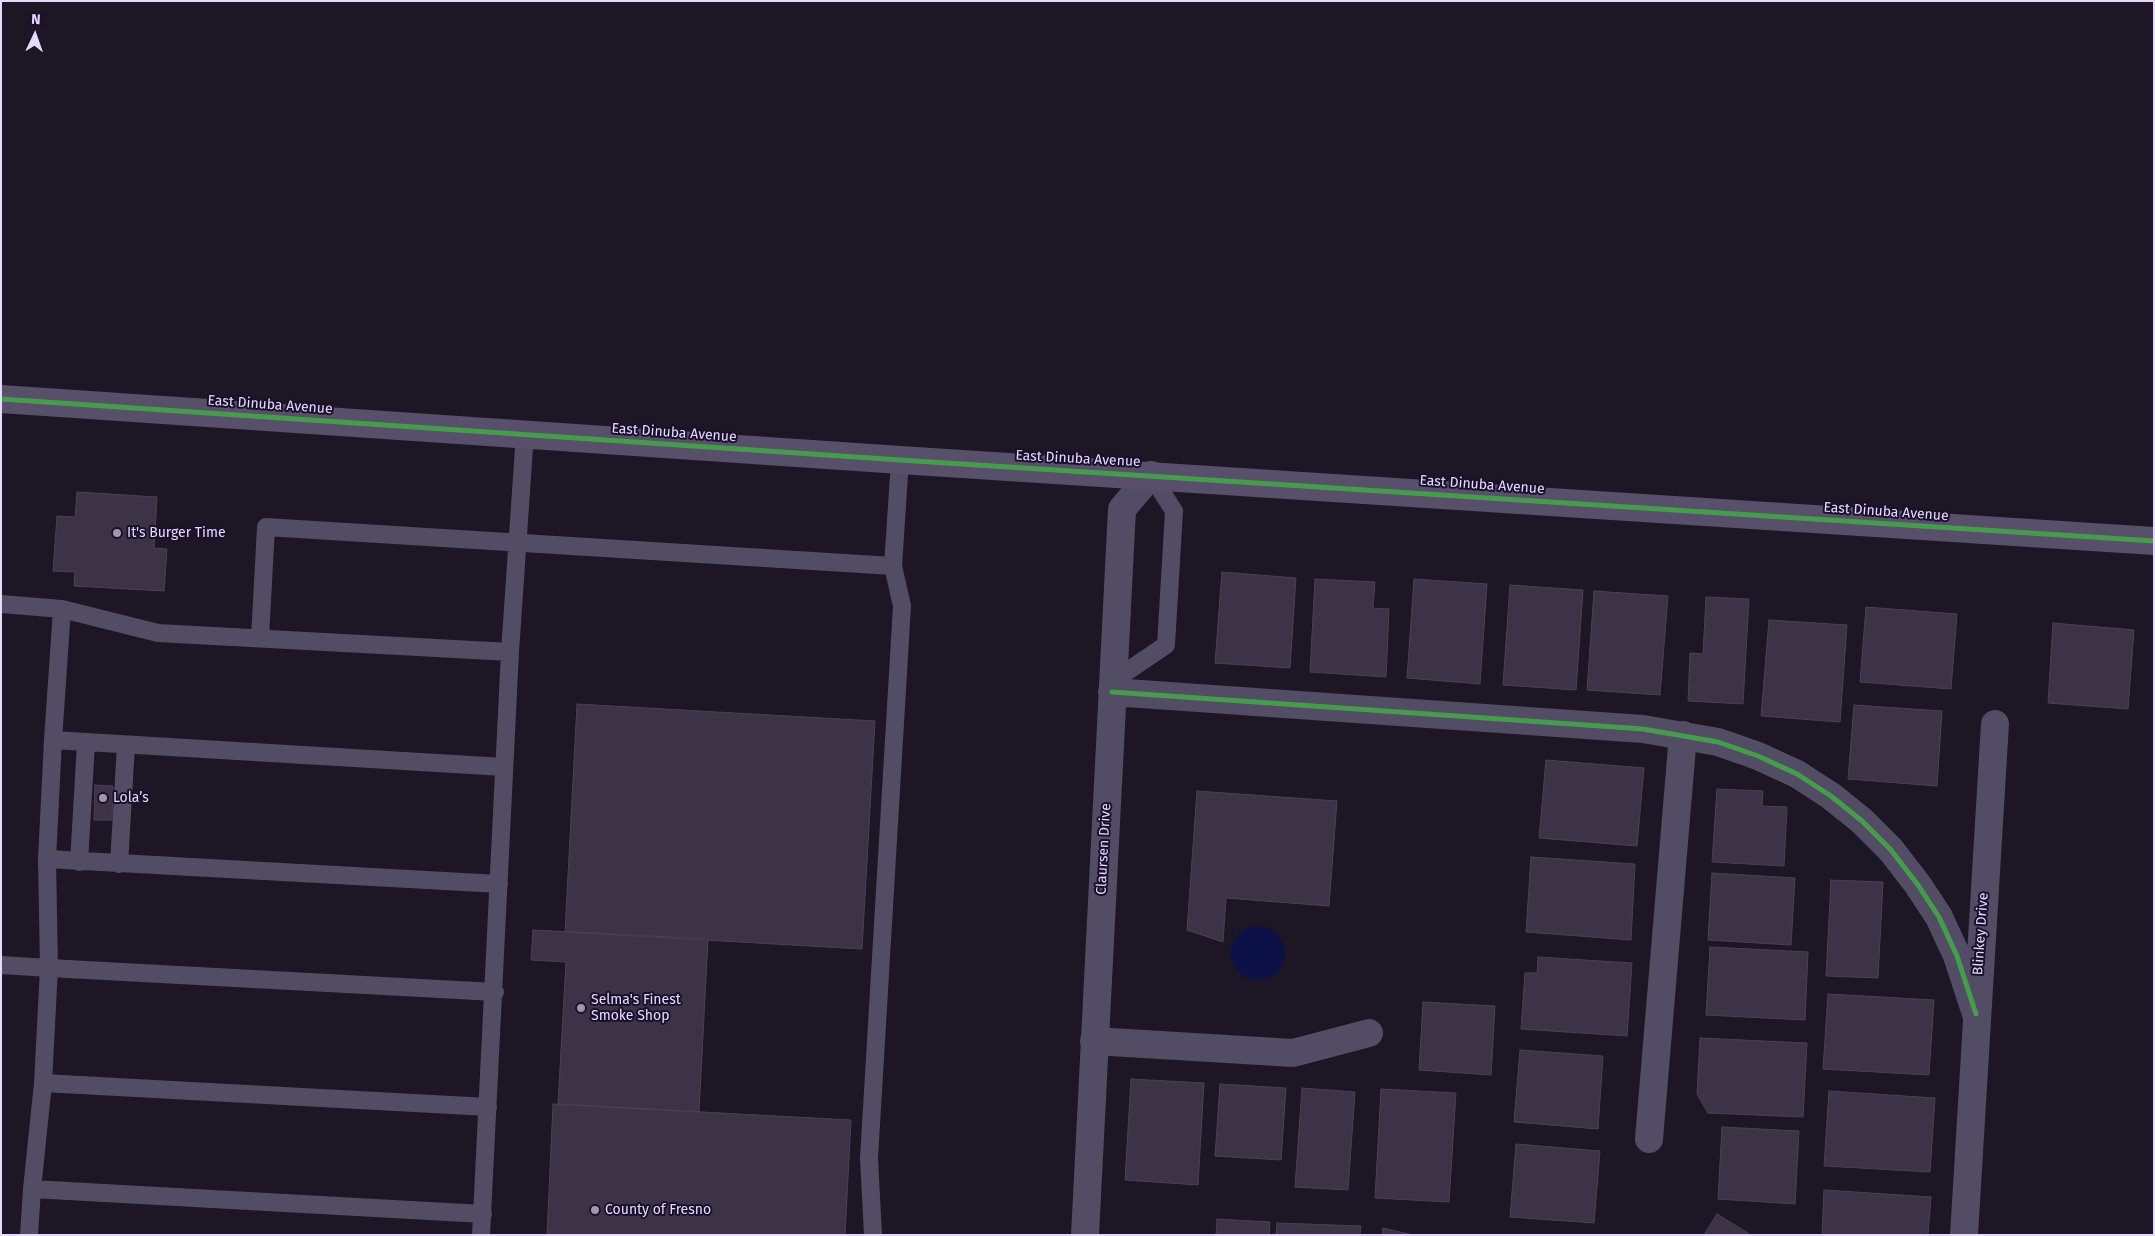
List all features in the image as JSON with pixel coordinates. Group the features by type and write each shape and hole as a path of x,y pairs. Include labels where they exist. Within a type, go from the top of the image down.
{"street":[{"name":"East Dinuba Avenue","path":"1,399 525,433 900,460 2154,541"},
{"name":"Claursen Drive","path":"1085,1235 1122,509 1151,475"},
{"path":"1112,687 1643,729 1683,735 1726,745 1758,756 1797,774 1831,796 1862,821 1891,850 1918,885 1939,918 1957,956 1976,1014"},
{"name":"Blinkey Drive","path":"1964,1235 1995,724"},
{"path":"1649,1139 1683,735"},
{"path":"1094,1041 1294,1053 1369,1033"}],"lane":[{"path":"481,1235 495,992 510,652 525,433"},
{"path":"873,1235 869,1158 902,606 893,566 900,460"},
{"path":"1112,687 1166,645 1174,511 1151,475"},
{"path":"260,638 266,527 893,566"},
{"path":"1,604 62,608 158,634 510,652"},
{"path":"29,1235 43,1083 49,968 47,859 62,608"},
{"path":"53,740 504,767"},
{"path":"79,862 86,743"},
{"path":"119,864 126,745"},
{"path":"47,859 499,884"},
{"path":"1,965 495,992"},
{"path":"43,1083 488,1107"},
{"path":"32,1189 483,1214"}],"shaded area":[{"path":"1253,926 1263,926 1273,930 1281,938 1285,953 1281,968 1273,976 1263,980 1253,980 1243,976 1235,968 1231,958 1231,948 1235,938 1243,930"}],"building":[{"path":"77,492 157,497 154,548 167,549 164,591 74,586 75,572 53,571 57,516 75,517"},
{"path":"1222,572 1296,578 1290,668 1215,663"},
{"path":"1315,579 1375,582 1373,608 1389,609 1386,677 1310,672"},
{"path":"1414,579 1487,584 1480,684 1407,678"},
{"path":"1510,585 1583,590 1576,690 1503,685"},
{"path":"1594,591 1668,596 1660,695 1587,690"},
{"path":"1706,597 1749,599 1743,704 1688,701 1690,653 1703,654"},
{"path":"1866,607 1957,614 1951,689 1860,682"},
{"path":"1769,620 1847,625 1840,722 1761,716"},
{"path":"2053,623 2134,630 2128,709 2048,703"},
{"path":"577,704 875,721 862,949 565,932"},
{"path":"1854,705 1942,711 1937,786 1848,779"},
{"path":"1546,760 1644,768 1637,846 1539,838"},
{"path":"95,785 113,786 112,820 94,820"},
{"path":"1717,789 1763,791 1762,806 1787,807 1784,866 1712,862"},
{"path":"1197,791 1337,801 1329,906 1226,898 1223,942 1187,930"},
{"path":"1531,857 1635,864 1631,940 1526,932"},
{"path":"1712,873 1795,878 1791,945 1708,940"},
{"path":"1831,880 1883,882 1878,978 1826,976"},
{"path":"533,930 708,939 699,1112 558,1104 566,962 531,960"},
{"path":"1710,947 1808,952 1805,1020 1706,1015"},
{"path":"1538,957 1632,963 1627,1036 1521,1029 1525,973 1537,973"},
{"path":"1828,994 1934,1000 1929,1075 1823,1069"},
{"path":"1423,1002 1495,1006 1491,1075 1419,1070"},
{"path":"1700,1038 1807,1043 1803,1117 1708,1113 1697,1094"},
{"path":"1520,1050 1603,1056 1598,1129 1514,1122"},
{"path":"1131,1079 1204,1083 1198,1185 1125,1180"},
{"path":"1220,1084 1286,1088 1281,1160 1215,1156"},
{"path":"1302,1088 1355,1092 1348,1190 1295,1187"},
{"path":"1381,1089 1456,1093 1449,1202 1375,1198"},
{"path":"1829,1091 1935,1098 1930,1172 1824,1166"},
{"path":"553,1104 851,1120 845,1235 547,1235"},
{"path":"1722,1127 1799,1131 1795,1204 1718,1199"},
{"path":"1516,1144 1600,1151 1594,1223 1510,1217"},
{"path":"1824,1190 1931,1197 1928,1235 1822,1235"},
{"path":"1717,1214 1751,1235 1704,1235"},
{"path":"1217,1219 1270,1222 1269,1235 1216,1235"},
{"path":"1277,1223 1361,1226 1360,1235 1276,1235"},
{"path":"1383,1228 1413,1235 1382,1235"}],"cycle path":[{"path":"1,399 900,460 2154,541"},
{"path":"1112,692 1643,729 1718,742 1758,756 1797,774 1831,796 1862,821 1891,850 1918,885 1939,917 1957,956 1976,1014"}],"place":[{"name":"It's Burger Time","path":"117,533"},
{"name":"Lola’s","path":"103,798"},
{"name":"Selma's Finest Smoke Shop","path":"581,1008"},
{"name":"County of Fresno","path":"595,1210"}]}
